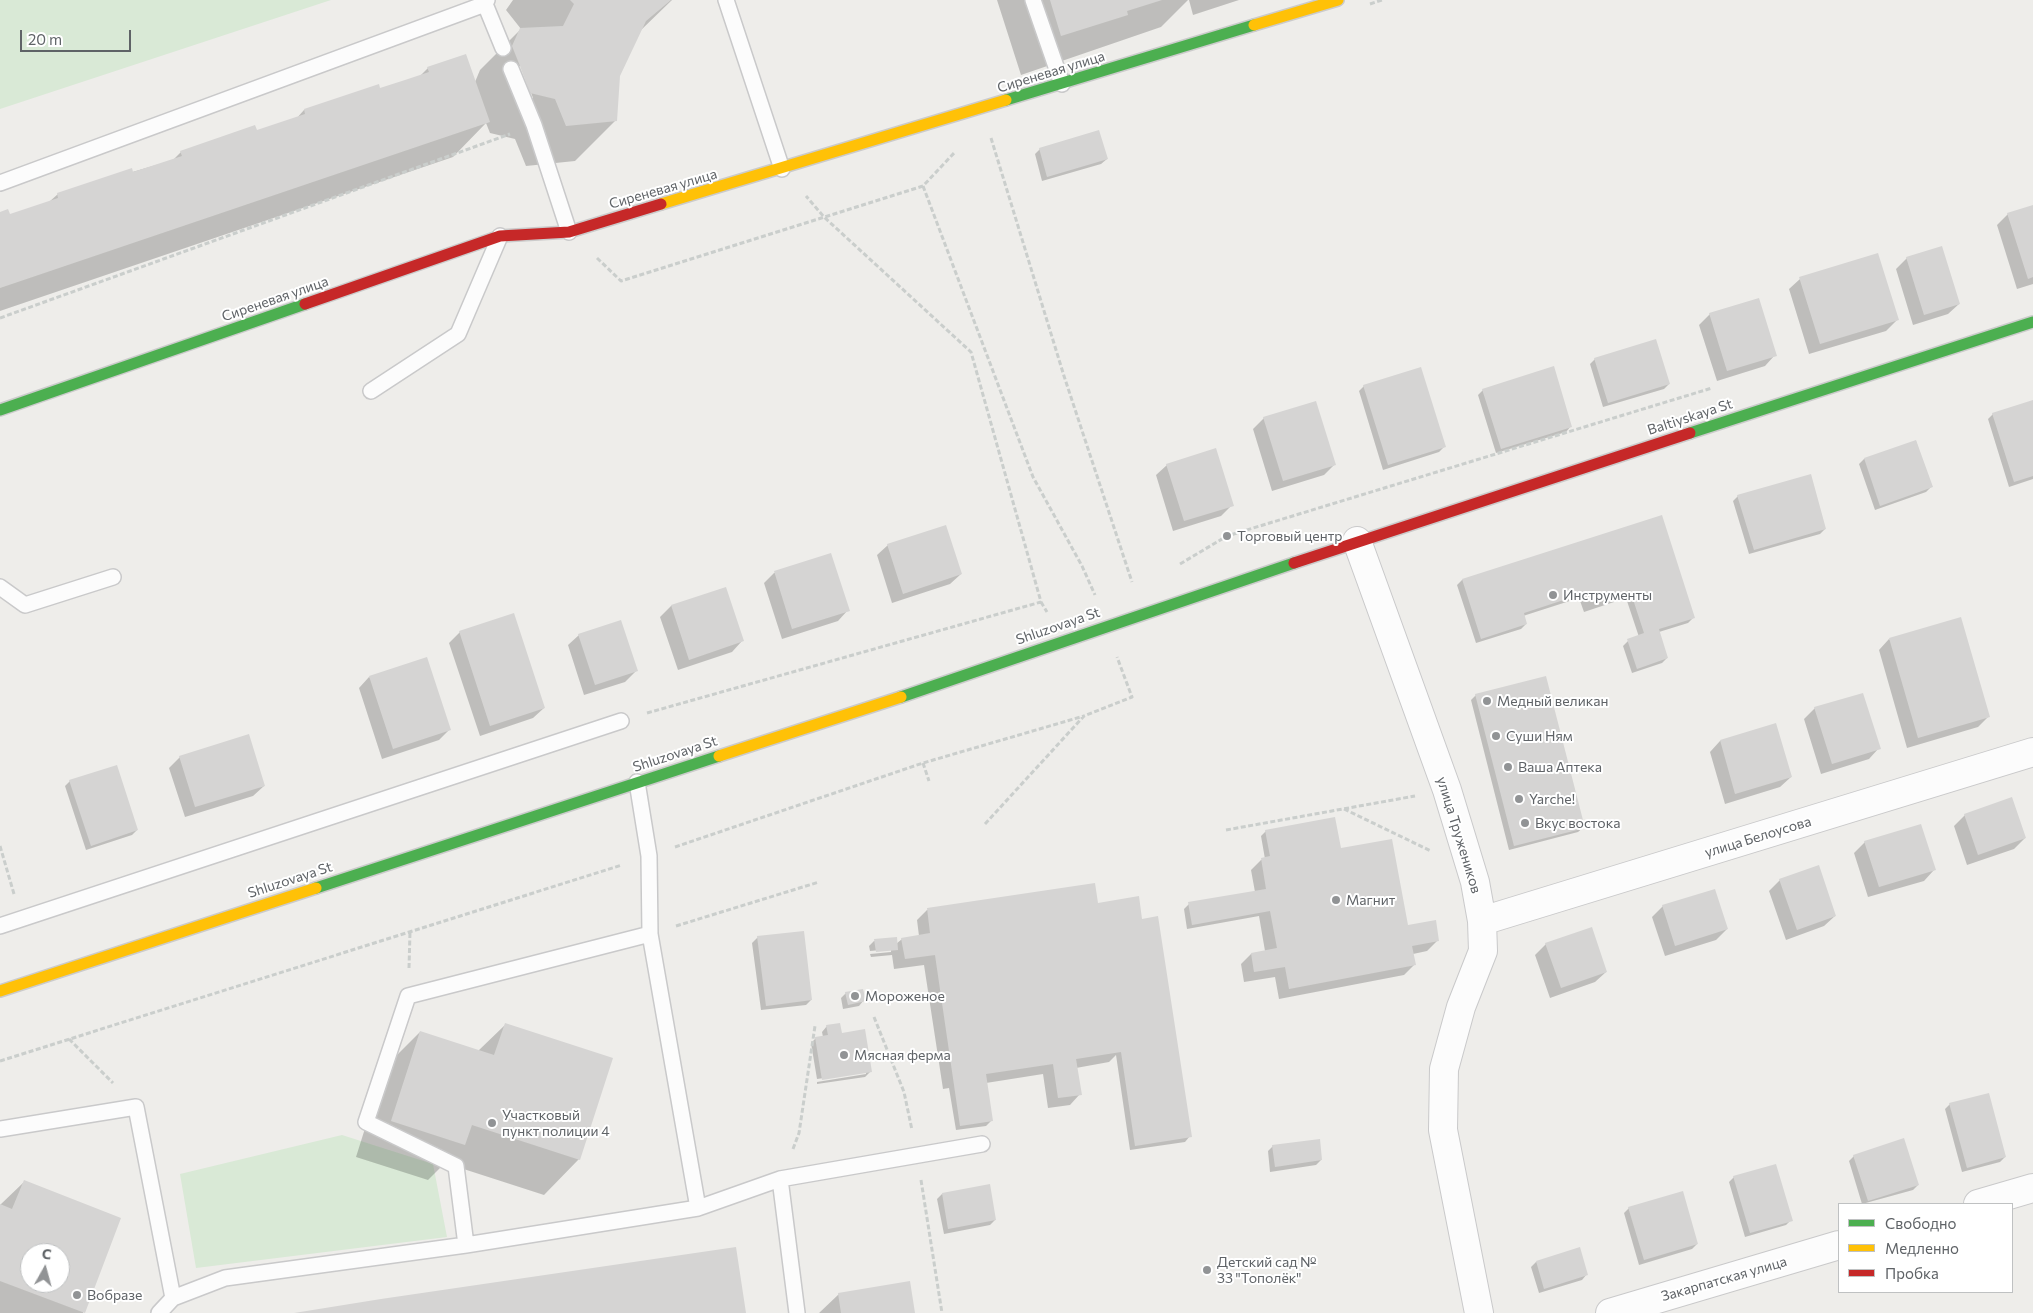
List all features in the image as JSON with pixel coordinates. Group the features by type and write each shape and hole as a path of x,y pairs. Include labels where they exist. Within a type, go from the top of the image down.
{"main road":[{"name":"Сиреневая улица","path":"1,408 500,236 569,232 1338,0"},
{"name":"Baltiyskaya St","path":"1357,541 2033,322"},
{"name":"Shluzovaya St","path":"0,991 900,697 1357,541"}],"street":[{"name":"улица Тружеников","path":"1357,541 1447,790 1475,882 1482,921 1483,950 1461,1007 1444,1069 1443,1130 1479,1313"},
{"name":"улица Белоусова","path":"1482,921 2033,752"},
{"path":"1981,1203 2033,1188"},
{"name":"Закарпатская улица","path":"1610,1313 1838,1245"}],"lane":[{"path":"726,0 782,169"},
{"path":"1033,0 1062,84"},
{"path":"0,183 486,2 503,48"},
{"path":"511,69 534,125 569,232"},
{"path":"371,391 458,334 500,236"},
{"path":"0,588 25,605 113,577"},
{"path":"0,926 621,721"},
{"path":"637,782 649,856 650,934 698,1208"},
{"path":"466,1245 456,1166 366,1122 408,996 650,934"},
{"path":"0,1129 136,1106 172,1298"},
{"path":"160,1313 172,1298 225,1278 466,1245 698,1208 780,1179 982,1144"},
{"path":"780,1179 797,1313"}],"path":[{"path":"0,318 534,125"},
{"path":"988,130 1064,376 1134,591"},
{"path":"621,721 1041,602 971,352 824,217 782,169"},
{"path":"923,186 1033,477 1082,566 1096,597"},
{"path":"1227,536 1720,386"},
{"path":"0,1060 649,856 923,763 1084,716 1132,697 1108,625"},
{"path":"984,824 1084,716"},
{"path":"923,763 929,782"},
{"path":"1226,830 1447,790"},
{"path":"1344,809 1431,851 1434,860"},
{"path":"0,846 21,920"},
{"path":"650,934 819,882"},
{"path":"408,996 410,932"},
{"path":"874,1017 904,1092 917,1155 942,1313"},
{"path":"780,1179 799,1133 815,1026"},
{"path":"69,1039 136,1106"}],"green space":[{"path":"0,0 331,0 0,109"},
{"path":"342,1135 433,1164 447,1237 196,1268 180,1174"}],"building":[{"path":"570,0 671,0 646,21 620,76 617,121 566,126 555,99 530,93 512,46 520,28 563,26 574,4"},
{"path":"1050,0 1162,0 1127,11 1128,15 1061,36"},
{"path":"466,54 490,122 0,288 0,212 8,209 10,214 58,198 57,193 132,168 133,172 182,156 180,151 255,125 257,130 305,114 304,109 379,84 380,88 429,72 427,67"},
{"path":"1099,130 1108,159 1047,177 1039,148"},
{"path":"2033,205 2033,277 2028,279 2007,213"},
{"path":"1942,246 1960,304 1924,315 1906,257"},
{"path":"1878,253 1899,320 1820,344 1799,277"},
{"path":"1759,298 1777,356 1727,371 1709,313"},
{"path":"1656,339 1670,384 1608,403 1594,358"},
{"path":"1554,366 1572,427 1501,449 1482,389"},
{"path":"1421,367 1446,447 1388,465 1363,385"},
{"path":"2033,400 2033,476 2014,482 1992,413"},
{"path":"1316,401 1336,465 1283,481 1263,417"},
{"path":"1916,440 1933,487 1880,506 1864,458"},
{"path":"1216,448 1234,506 1184,521 1166,464"},
{"path":"1811,474 1826,529 1754,550 1737,495"},
{"path":"1662,515 1695,618 1659,629 1668,658 1637,669 1627,639 1644,633 1630,590 1594,602 1591,591 1524,613 1527,624 1481,639 1462,579"},
{"path":"946,525 962,574 903,594 887,544"},
{"path":"831,553 850,611 792,629 774,571"},
{"path":"726,587 744,641 689,660 671,605"},
{"path":"514,613 545,708 490,726 459,631"},
{"path":"1961,617 1990,717 1918,738 1889,638"},
{"path":"621,620 638,671 595,685 578,634"},
{"path":"427,657 451,730 393,749 369,676"},
{"path":"1546,676 1585,828 1514,846 1475,694"},
{"path":"1863,693 1881,749 1832,764 1814,707"},
{"path":"1776,723 1792,777 1735,794 1720,740"},
{"path":"249,734 265,786 195,807 179,756"},
{"path":"117,765 138,830 91,846 69,780"},
{"path":"2012,797 2026,838 1978,855 1964,814"},
{"name":"Магнит","path":"1335,817 1341,848 1392,839 1408,925 1436,920 1439,941 1412,946 1416,965 1289,989 1285,967 1254,972 1251,953 1277,948 1270,911 1192,925 1188,902 1266,889 1261,858 1270,856 1265,830"},
{"path":"1921,824 1936,870 1879,887 1864,841"},
{"path":"1819,865 1836,916 1797,930 1779,879"},
{"path":"1095,883 1098,903 1139,896 1142,919 1158,916 1192,1137 1135,1146 1121,1052 1076,1059 1082,1095 1058,1098 1053,1064 986,1074 993,1121 960,1126 935,955 905,959 901,938 930,933 927,908"},
{"path":"1715,889 1728,929 1675,946 1662,905"},
{"path":"1592,927 1607,972 1561,988 1545,943"},
{"path":"804,931 812,1000 766,1006 757,936"},
{"path":"897,937 898,950 876,952 874,939"},
{"name":"Мороженое","path":"863,989 866,1001 848,1005 845,992"},
{"path":"505,1023 613,1058 580,1160 472,1125 465,1145 391,1121 420,1031 494,1055"},
{"name":"Мясная ферма","path":"840,1023 842,1033 865,1029 872,1072 822,1080 815,1037 828,1035 826,1025"},
{"path":"1989,1093 2006,1157 1967,1168 1949,1103"},
{"path":"1904,1138 1919,1185 1868,1201 1853,1155"},
{"path":"1320,1139 1322,1160 1275,1167 1272,1145"},
{"path":"1776,1164 1793,1221 1750,1233 1733,1176"},
{"path":"24,1180 121,1218 85,1313 32,1293 70,1293 70,1243 20,1243 20,1289 0,1281 0,1204 12,1209"},
{"path":"990,1184 996,1220 948,1229 942,1193"},
{"path":"1683,1191 1698,1244 1644,1260 1628,1207"},
{"path":"736,1247 746,1313 294,1313 381,1299"},
{"path":"1580,1247 1588,1275 1544,1289 1536,1261"},
{"path":"910,1281 915,1313 841,1313 838,1293"}],"traffic: fast":[{"path":"1006,100 1254,25"},
{"path":"0,410 305,304"},
{"path":"1690,433 2033,322"},
{"path":"901,697 1294,563"},
{"path":"316,888 719,756"}],"traffic: slow":[{"path":"1254,25 1338,0"},
{"path":"661,204 1006,100"},
{"path":"719,756 901,697"},
{"path":"0,991 316,888"}],"traffic: jam":[{"path":"305,304 500,236 569,232 661,204"},
{"path":"1294,563 1690,433"}],"place":[{"name":"Торговый центр","path":"1227,536"},
{"name":"Инструменты","path":"1553,595"},
{"name":"Медный великан","path":"1487,701"},
{"name":"Суши Ням","path":"1496,736"},
{"name":"Ваша Аптека","path":"1508,767"},
{"name":"Yarche!","path":"1519,799"},
{"name":"Вкус востока","path":"1525,823"},
{"name":"Магнит","path":"1336,900"},
{"name":"Мороженое","path":"855,996"},
{"name":"Мясная ферма","path":"844,1055"},
{"name":"Участковый пункт полиции 4","path":"492,1123"},
{"name":"Детский сад № 33 \"Тополёк\"","path":"1207,1270"},
{"name":"Вобразе","path":"77,1295"}]}
